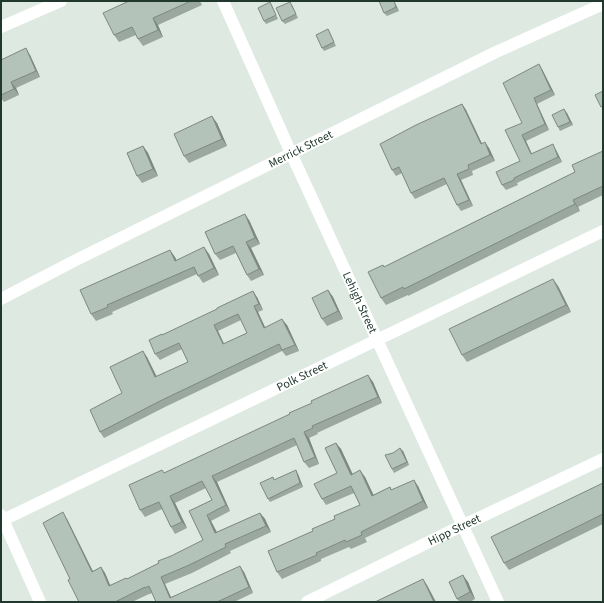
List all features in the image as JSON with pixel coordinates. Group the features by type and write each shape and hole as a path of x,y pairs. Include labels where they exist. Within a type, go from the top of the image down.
{"street":[{"path":"1,27 61,1"},
{"name":"Lehigh Street","path":"223,1 291,153 498,602"},
{"name":"Merrick Street","path":"1,300 74,261 496,52 603,4"},
{"name":"Polk Street","path":"2,519 603,231"},
{"name":"Hipp Street","path":"307,602 603,459"},
{"path":"2,519 40,602"}],"building":[{"path":"129,1 191,1 153,18 158,30 138,39 132,27 114,35 103,13"},
{"path":"379,1 394,1 396,7 384,13"},
{"path":"270,2 276,15 264,21 258,8"},
{"path":"290,2 296,14 282,21 276,8"},
{"path":"328,29 334,42 322,48 316,35"},
{"path":"26,48 36,71 11,82 14,89 1,95 1,60"},
{"path":"539,64 551,90 534,98 545,124 522,135 531,154 553,144 558,157 502,185 496,172 520,161 505,130 522,123 503,83"},
{"path":"603,91 603,106 601,107 595,95"},
{"path":"462,104 481,144 485,142 490,155 468,165 469,169 457,174 469,200 457,205 444,178 411,193 399,167 392,170 380,144 416,125"},
{"path":"564,109 570,122 558,127 552,115"},
{"path":"212,116 222,139 184,156 174,134"},
{"path":"143,146 153,169 137,176 127,153"},
{"path":"603,151 603,186 573,200 575,204 404,289 403,287 381,298 368,272 383,265 384,267 575,172 572,165"},
{"path":"245,214 255,238 246,242 259,269 247,275 233,246 215,254 205,232"},
{"path":"204,247 214,268 198,276 194,267 107,305 108,307 91,314 80,290 170,250 175,261"},
{"path":"553,279 566,305 462,355 449,329"},
{"path":"328,290 338,311 322,319 312,298"},
{"path":"253,291 259,304 254,306 264,328 282,319 295,345 282,350 279,344 160,401 100,432 90,410 122,393 110,367 143,351 155,377 188,362 179,343 155,354 149,340","holes":["238,314 247,333 223,344 214,325"]},
{"path":"368,375 378,397 312,426 313,428 304,432 315,457 304,462 294,438 212,476 226,505 207,515 215,533 260,513 266,526 225,544 226,547 161,577 170,598 240,566 249,587 217,602 156,602 149,586 115,602 79,602 68,580 70,579 43,523 63,512 92,572 101,567 109,586 126,578 127,579 159,563 158,561 203,540 189,511 212,500 202,481 170,496 182,522 171,527 159,502 140,510 129,485 162,470 164,473 290,414 289,413 312,403 311,401"},
{"path":"336,443 351,475 360,470 372,496 390,487 391,490 414,480 423,501 361,532 362,535 346,542 345,540 316,553 317,555 277,572 268,551 313,531 312,529 335,519 334,516 360,505 351,486 322,499 314,484 337,473 325,448"},
{"path":"400,448 407,462 392,469 385,455 393,453"},
{"path":"296,470 300,483 268,499 260,483 273,477 274,480"},
{"path":"603,483 603,514 504,563 491,537"},
{"path":"463,575 470,592 457,599 449,582"},
{"path":"423,579 434,602 375,602"}]}
